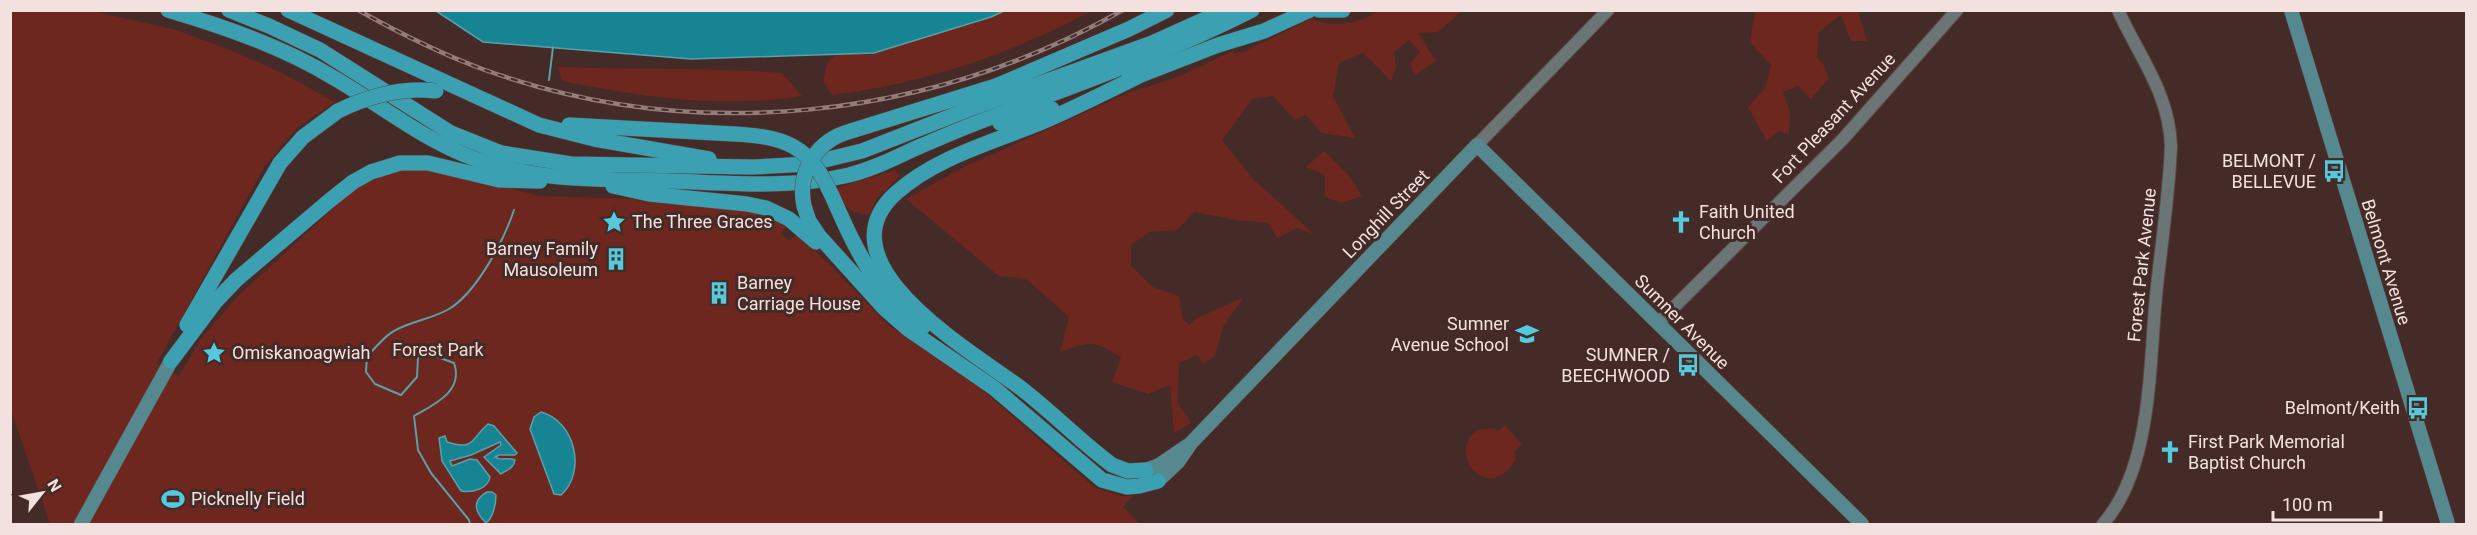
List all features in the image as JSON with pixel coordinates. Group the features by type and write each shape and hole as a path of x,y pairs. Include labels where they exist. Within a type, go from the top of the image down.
{"highway":[{"path":"168,10 299,58 335,78 420,133 471,158 510,169 568,178 750,184 807,182 869,169 936,140 1164,51 1252,10"},
{"path":"229,10 320,50 451,133 501,153 571,164 753,167 795,166 835,159 875,147 968,110 1139,48 1226,10"},
{"path":"288,10 539,126 568,134 753,167"},
{"path":"968,110 1089,52 1167,10"},
{"path":"936,140 1047,110 1207,49 1264,31 1310,10"},
{"path":"871,294 815,231 804,206 803,181 810,161 828,142 851,130 984,90 1129,29"},
{"path":"1137,77 1066,111 937,167 902,188 882,210 874,241 878,261 885,274 926,317 1036,401 1112,465 1128,471 1146,470"},
{"path":"171,361 192,317 280,163 303,137 338,111 388,93 411,90 436,92 484,102"},
{"path":"508,112 585,127 774,138 802,152 823,175 863,263 886,295 928,330 983,361"},
{"path":"171,361 216,301 236,280 347,186 371,172 393,165 421,162 508,181 533,182 568,178"},
{"path":"588,179 634,191 747,204 771,210 799,227 903,325 994,388 1102,480 1127,487 1158,481"}],"main road":[{"name":"Belmont Avenue","path":"2291,10 2448,525"},
{"name":"Sumner Avenue","path":"1478,145 1862,525"},
{"name":"Longhill Street","path":"1191,443 1478,145"},
{"path":"81,525 171,361"},
{"path":"1146,470 1156,467 1191,443"},
{"path":"1158,481 1178,462 1191,443"}],"street":[{"name":"Longhill Street","path":"1478,145 1608,10"},
{"name":"Fort Pleasant Avenue","path":"1658,323 1843,139 1957,10"},
{"name":"Forest Park Avenue","path":"2103,525 2119,504 2129,482 2144,427 2171,146 2169,123 2163,99 2118,10"}],"green space":[{"name":"Forest Park","path":"10,11 94,11 176,30 282,73 335,102 297,128 264,167 157,363 179,376 201,339 236,298 350,193 367,181 398,170 440,170 539,196 637,199 638,201 695,203 735,208 771,218 786,227 781,234 790,241 797,234 888,325 981,389 1094,487 1120,496 1133,496 1123,507 1140,524 50,524 11,410"},
{"path":"1004,11 1091,11 998,54 934,75 867,90 832,95 823,81 827,64 836,54 874,53"},
{"path":"1379,11 1462,11 1438,32 1418,33 1436,61 1415,75 1410,64 1420,52 1409,40 1394,52 1396,67 1391,81 1363,53 1339,63 1333,96 1355,138 1321,133 1306,115 1295,120 1273,96 1252,99 1222,140 1253,179 1314,234 1297,228 1277,238 1268,223 1194,212 1177,230 1150,232 1131,245 1131,266 1153,287 1179,296 1183,319 1189,325 1195,319 1244,297 1223,327 1215,356 1203,364 1197,355 1179,363 1178,403 1191,423 1174,433 1170,385 1148,394 1112,382 1121,357 1098,345 1086,344 1060,352 1069,317 1026,279 999,276 906,199 964,167 1128,93 1177,77 1231,52 1241,53 1311,19 1338,24 1362,19"},
{"path":"1755,11 1858,11 1867,41 1851,41 1841,15 1819,32 1817,57 1825,67 1828,79 1811,99 1798,86 1783,92 1790,111 1789,134 1779,131 1767,141 1748,107 1766,86 1771,65 1750,42"},
{"path":"558,67 782,73 802,96 772,100 711,101 651,96 562,81"},
{"path":"1324,151 1349,176 1362,196 1341,203 1325,197 1325,175 1306,167"},
{"path":"895,170 900,176 877,198 869,215 856,213 848,208 837,188"},
{"path":"1505,425 1522,445 1514,451 1516,459 1505,472 1494,478 1483,477 1474,471 1468,462 1466,451 1468,440 1477,430 1494,428 1498,431"}],"water":[{"path":"436,11 1004,11 874,53 691,59 483,42"},
{"path":"541,412 553,417 562,426 574,448 574,474 561,495 554,494 530,429 534,417"},
{"path":"488,424 494,426 517,453 495,457 512,459 515,460 514,463 510,469 501,474 484,457 501,445 500,442 471,455 450,461 452,466 470,459 477,460 490,477 486,485 479,489 461,491 442,461 439,438 445,436 447,442 468,444"},
{"path":"487,492 496,495 494,510 486,523 476,507 479,499"}],"waterway":[{"path":"549,80 553,47"},
{"path":"470,524 431,473 418,450 414,416 439,401 451,389 456,373 454,363 432,355 418,357 417,377 401,395 375,384 366,372 367,356 390,333 449,309 470,291 504,236 514,210"}],"railway":[{"path":"358,10 420,43 469,64 565,93 646,108 728,113 810,109 891,97 971,76 1048,47 1123,10"}],"place":[{"name":"BELMONT / BELLEVUE","path":"2334,171"},
{"name":"The Three Graces","path":"614,222"},
{"name":"Faith United Church","path":"1681,222"},
{"name":"Barney Family Mausoleum","path":"616,259"},
{"name":"Barney Carriage House","path":"719,293"},
{"name":"Sumner Avenue School","path":"1527,334"},
{"name":"Omiskanoagwiah","path":"214,353"},
{"name":"SUMNER / BEECHWOOD","path":"1688,365"},
{"name":"Belmont/Keith","path":"2418,408"},
{"name":"First Park Memorial Baptist Church","path":"2170,452"},
{"name":"Picknelly Field","path":"173,499"}]}
